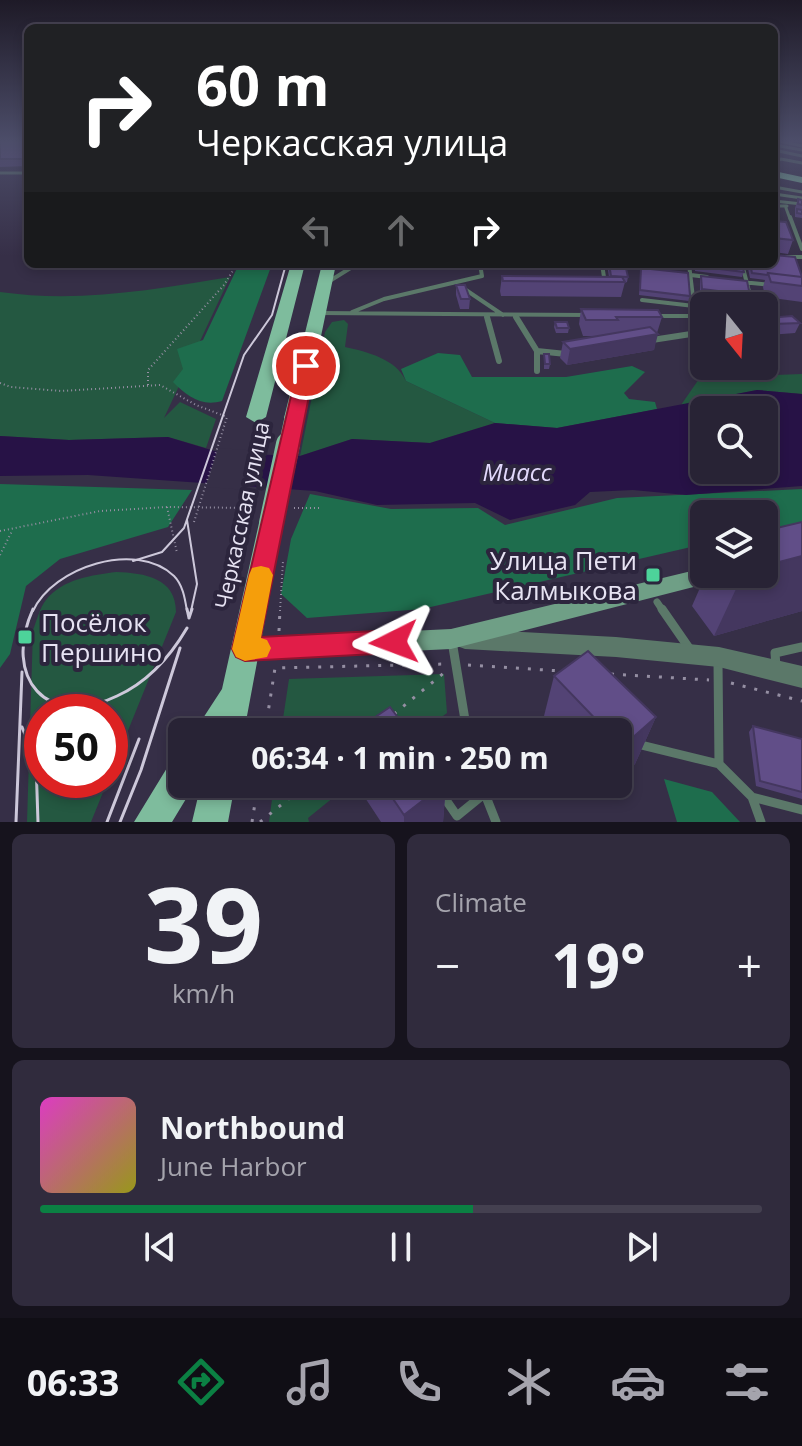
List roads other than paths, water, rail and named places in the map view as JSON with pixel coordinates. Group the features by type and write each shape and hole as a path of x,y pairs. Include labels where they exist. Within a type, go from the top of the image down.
{"main road":[{"name":"Черкасская улица","path":"256,417 297,268"},
{"name":"Черкасская улица","path":"231,718 328,268"},
{"path":"245,649 276,658 451,639 690,580"},
{"path":"219,718 237,690"},
{"path":"152,822 168,797"},
{"path":"210,822 215,798"}],"street":[{"path":"451,639 616,647 693,655 718,669 776,671 802,677"}],"lane":[{"path":"778,188 802,192"},
{"path":"778,195 802,198"},
{"path":"778,204 802,204"},
{"path":"788,206 802,249"},
{"path":"778,257 802,257"},
{"path":"794,257 798,267"},
{"path":"325,284 351,268"},
{"path":"349,314 378,298 457,284 482,276 481,268"},
{"path":"603,268 604,277"},
{"path":"689,268 692,292"},
{"path":"743,268 749,292"},
{"path":"676,273 718,278"},
{"path":"732,280 774,285"},
{"path":"457,284 503,315"},
{"path":"642,300 690,306"},
{"path":"318,313 594,315"},
{"path":"487,315 499,361"},
{"path":"515,315 537,351 537,371"},
{"path":"641,316 690,316"},
{"path":"649,340 690,334"},
{"path":"537,351 576,352"},
{"path":"657,602 693,655"},
{"path":"451,639 465,718"},
{"path":"776,671 775,653 802,647"},
{"path":"718,669 719,764"},
{"path":"632,740 636,744 719,764 752,797 761,822"},
{"path":"752,797 802,810"},
{"path":"445,798 457,816 474,798"},
{"path":"487,798 496,822"}],"water":[{"name":"Миасс","path":"757,390 802,394 802,486 686,495 633,490 590,492 575,505 510,520 475,503 377,505 315,491 88,475 0,476 0,436 69,440 168,437 221,453 300,456 352,439 430,443 495,423 557,428 690,403 690,484 778,484 778,396 725,396"}],"tram line":[{"path":"136,560 162,552 184,528 244,355 272,315 285,268"},
{"path":"187,520 197,584 191,611"},
{"path":"33,611 43,595 76,571 118,560 136,560"},
{"path":"136,560 158,565 174,576 182,588 187,611"},
{"path":"33,609 25,634 23,656 27,676 37,691 51,702 70,706 92,705 139,684 166,659 187,628"},
{"path":"187,609 189,618 192,609"},
{"path":"120,822 141,770 180,648"},
{"path":"16,822 22,672"},
{"path":"22,727 36,762 38,822"},
{"path":"107,822 139,739"}],"place":[{"name":"Улица Пети Калмыкова","path":"653,575"},
{"name":"Посёлок Першино","path":"25,637"}]}
